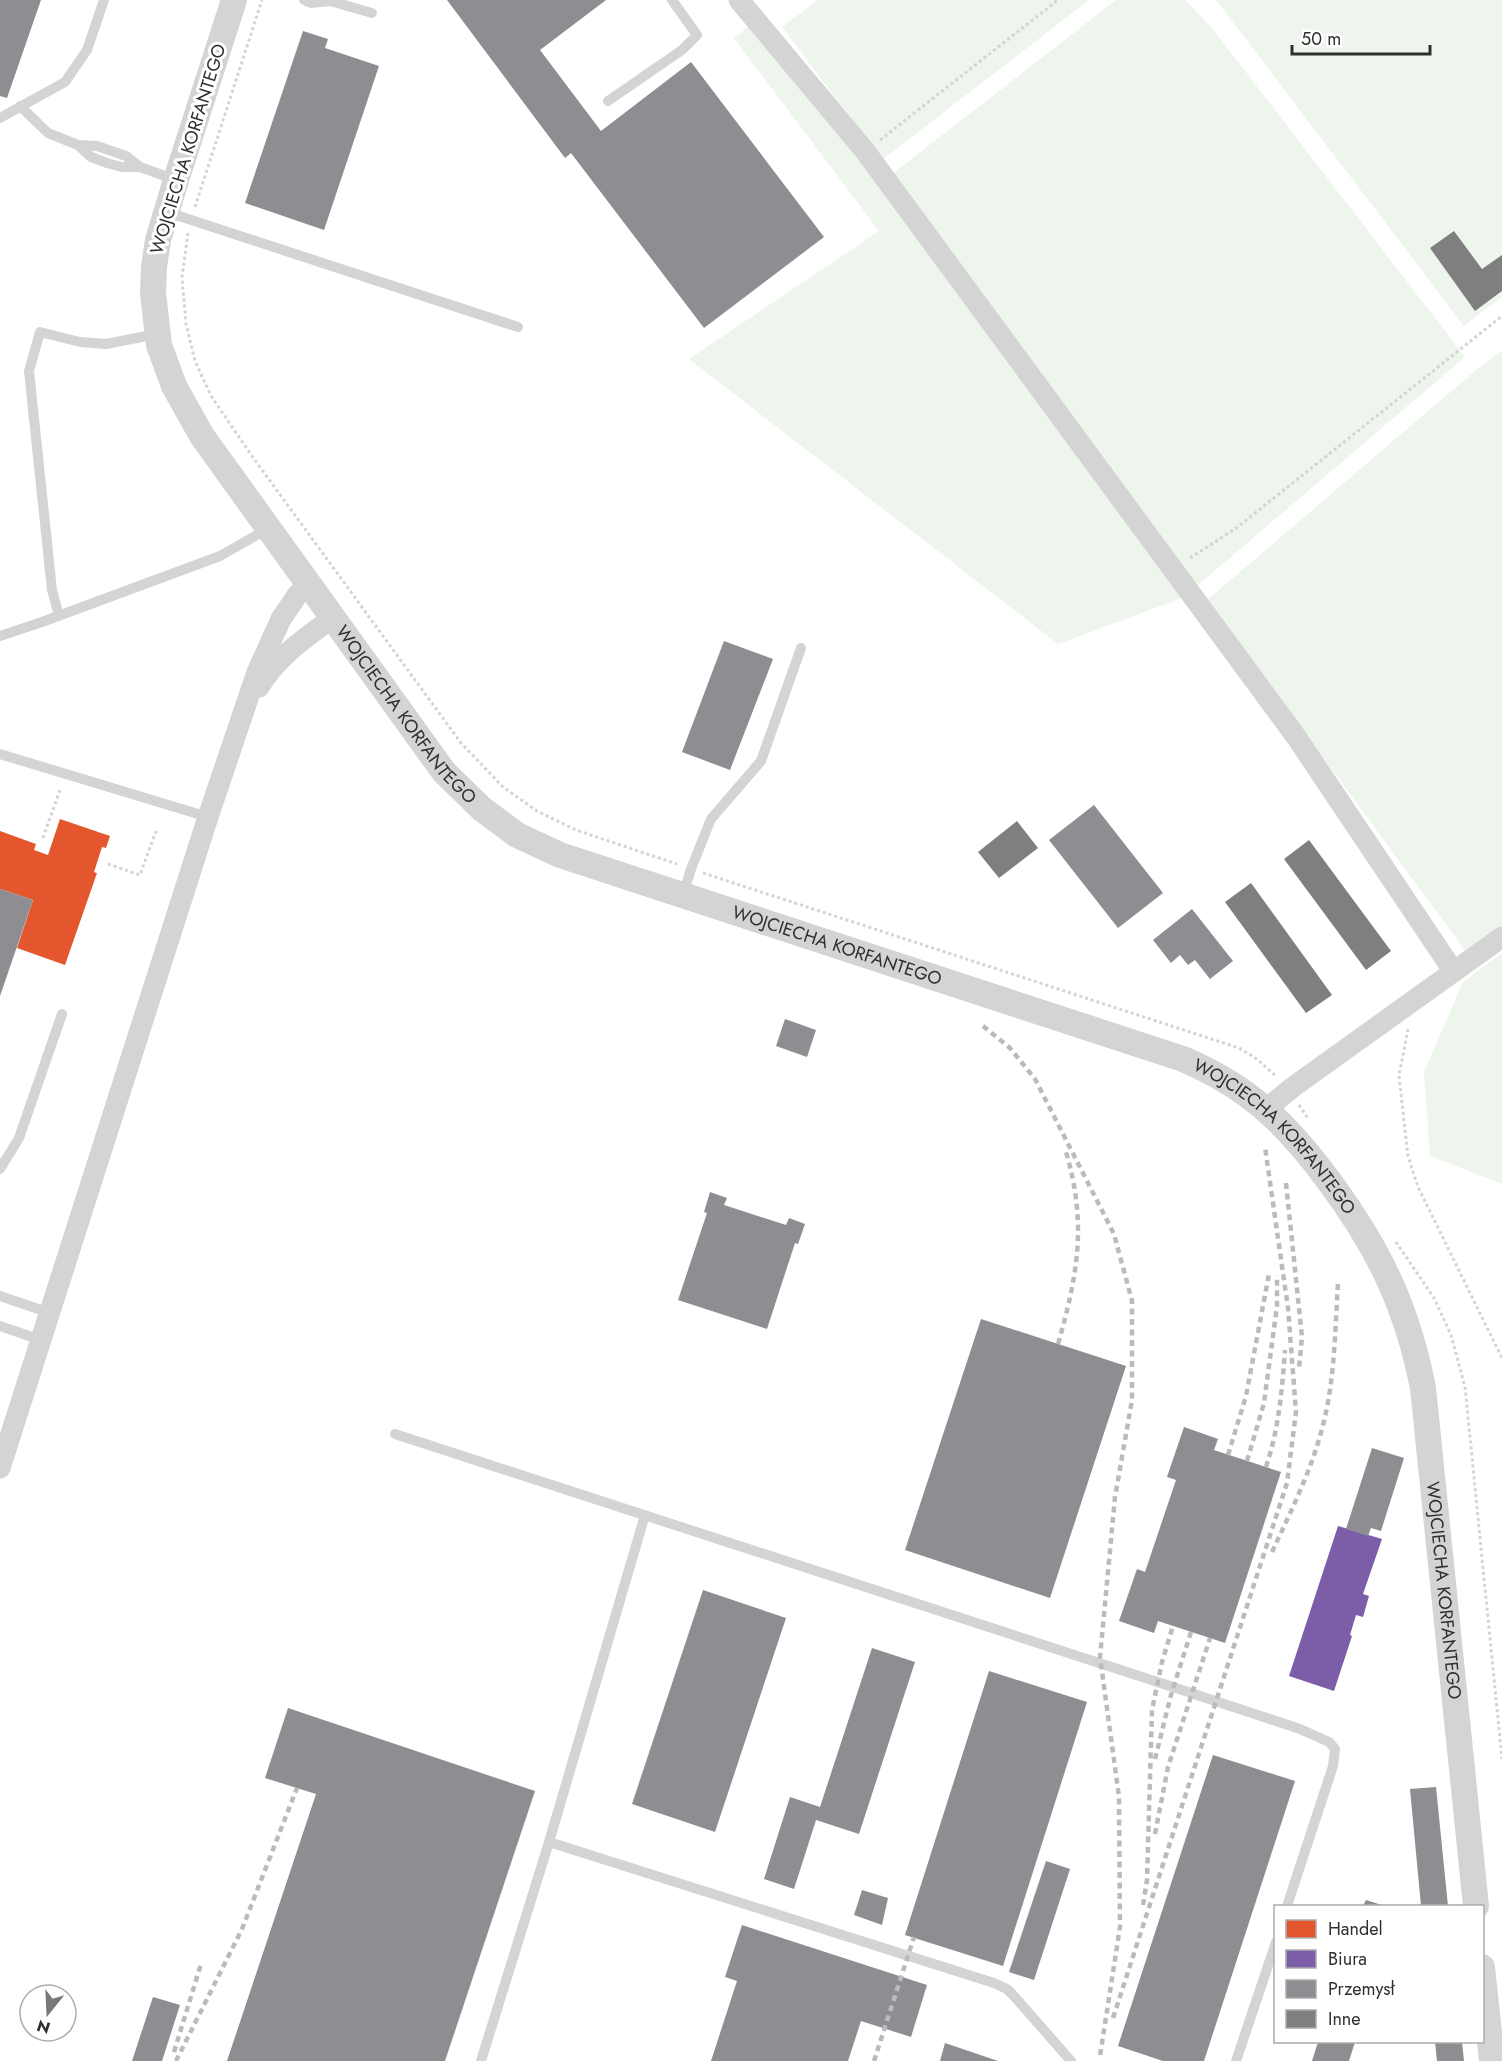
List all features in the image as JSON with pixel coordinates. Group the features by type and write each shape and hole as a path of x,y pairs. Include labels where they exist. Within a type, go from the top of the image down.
{"street":[{"name":"WOJCIECHA KORFANTEGO","path":"234,0 158,240 153,293 157,334 174,386 202,435 444,772 482,809 518,835 560,855 1183,1059 1209,1070 1266,1108 1307,1151 1345,1203 1376,1251 1393,1285 1416,1356 1423,1388 1476,1905"},
{"path":"739,0 865,151 1298,738 1454,972"},
{"path":"0,1468 208,817 257,672 281,619 298,594 310,584"},
{"path":"246,708 268,671 296,645 334,617"},
{"path":"1266,1108 1502,937"},
{"path":"1484,1986 1492,2061"}],"lane":[{"path":"0,118 65,82 87,50 104,0"},
{"path":"304,0 311,3 330,1 372,13"},
{"path":"608,101 682,50 697,35 672,0"},
{"path":"20,106 48,133 78,145 91,157 122,167 140,167 176,180"},
{"path":"166,212 518,327"},
{"path":"59,616 52,590 29,371 40,332 80,342 106,344 157,334"},
{"path":"0,636 220,556 269,528"},
{"path":"683,895 711,819 761,761 801,648"},
{"path":"0,754 208,817"},
{"path":"0,1169 19,1138 62,1014"},
{"path":"0,1296 50,1312"},
{"path":"0,1326 41,1340"},
{"path":"395,1434 1300,1729 1329,1742 1335,1749 1333,1766 1287,1905"},
{"path":"481,2061 549,1842 645,1515"},
{"path":"549,1842 994,1983 1007,1989 1014,1996 1071,2061"},
{"path":"1236,2061 1274,1945"}],"path":[{"path":"262,0 191,221 183,260 184,308 195,361 211,396 248,451 461,743 486,771 520,800 554,820 599,838 1239,1048 1267,1066 1289,1090 1313,1125"},
{"path":"865,151 1058,0"},
{"path":"1173,569 1235,529 1502,316"},
{"path":"43,838 65,774"},
{"path":"108,864 140,875 156,831"},
{"path":"1414,1000 1399,1076 1408,1156 1418,1187 1502,1358"},
{"path":"1392,1236 1434,1298 1451,1335 1465,1387 1502,1760"}],"shaded area":[{"path":"818,0 1089,0 882,160 782,27"},
{"path":"1116,0 1185,0 1212,28 1465,357 1197,586 892,174"},
{"path":"1216,0 1502,0 1502,297 1464,326"},
{"path":"756,20 1185,597 1058,644 689,359 879,231 734,38"},
{"path":"1502,350 1502,933 1470,957 1207,600"},
{"path":"1502,953 1502,1184 1430,1156 1424,1072 1463,982"}],"building: Handel":[{"path":"60,819 110,836 106,848 102,847 94,872 97,873 65,965 17,948 33,900 0,889 0,831 36,844 34,850 48,855"}],"building: Biura":[{"path":"1338,1526 1382,1539 1363,1594 1369,1596 1363,1617 1356,1615 1350,1635 1352,1636 1334,1691 1289,1676"}],"building: Przemysł":[{"path":"0,0 41,0 7,98 0,96"},
{"path":"447,0 606,0 540,50 601,131 691,62 824,237 704,328 571,153 565,158"},
{"path":"303,31 328,39 325,48 379,66 324,230 245,203"},
{"path":"724,641 773,659 730,770 682,752"},
{"path":"1094,805 1163,893 1118,928 1049,840"},
{"path":"0,889 33,900 0,996"},
{"path":"1192,909 1233,961 1210,979 1195,960 1188,965 1180,955 1171,963 1153,940"},
{"path":"785,1019 816,1030 807,1057 776,1046"},
{"path":"710,1192 727,1198 724,1205 786,1225 789,1218 805,1224 798,1244 795,1243 767,1329 678,1300 707,1213 704,1212"},
{"path":"981,1319 1126,1366 1050,1598 905,1550"},
{"path":"1184,1427 1218,1439 1214,1450 1281,1472 1225,1643 1158,1621 1154,1633 1119,1621 1137,1569 1145,1572 1176,1480 1167,1477"},
{"path":"1372,1448 1404,1458 1381,1531 1371,1528 1368,1536 1346,1529"},
{"path":"703,1590 786,1618 715,1832 632,1804"},
{"path":"872,1648 915,1662 859,1834 816,1820 794,1889 764,1879 790,1797 820,1807"},
{"path":"989,1671 1087,1702 1003,1966 905,1935"},
{"path":"288,1708 535,1791 445,2061 227,2061 316,1794 265,1778"},
{"path":"1213,1755 1295,1781 1204,2061 1163,2061 1118,2046"},
{"path":"1436,1787 1448,1905 1421,1905 1410,1789"},
{"path":"1046,1861 1070,1869 1034,1980 1009,1972"},
{"path":"862,1890 888,1898 882,1925 854,1915"},
{"path":"1366,1900 1382,1905 1364,1905"},
{"path":"742,1925 927,1985 911,2037 861,2021 848,2061 711,2061 737,1981 725,1977"},
{"path":"153,1997 180,2005 162,2061 132,2061"},
{"path":"945,2043 998,2061 940,2061"},
{"path":"1318,2043 1355,2043 1349,2061 1312,2061"},
{"path":"1435,2043 1462,2043 1464,2061 1437,2061"}],"building: Inne":[{"path":"1454,231 1482,269 1502,255 1502,291 1475,311 1430,248"},
{"path":"1017,821 1038,848 999,878 978,852"},
{"path":"1309,840 1391,951 1366,970 1284,859"},
{"path":"1251,883 1332,995 1306,1013 1225,902"}],"railway":[{"path":"983,1026 1010,1048 1035,1079 1114,1234 1132,1301 1132,1400 1115,1497 1100,1657 1119,1797 1120,1927 1100,2056"},
{"path":"1113,2018 1287,1483 1296,1412 1288,1308 1265,1147"},
{"path":"1058,1344 1075,1271 1078,1225 1073,1178 1066,1152"},
{"path":"1286,1183 1302,1337 1299,1368"},
{"path":"1228,1455 1246,1396 1269,1274"},
{"path":"1247,1461 1264,1403 1277,1306 1277,1275"},
{"path":"1272,1552 1308,1471 1324,1421 1332,1370 1338,1284"},
{"path":"1266,1467 1277,1423 1285,1350"},
{"path":"1143,1905 1147,1880 1152,1710 1162,1662 1173,1626"},
{"path":"1155,1759 1171,1695 1191,1632"},
{"path":"1155,1834 1168,1767 1210,1638"},
{"path":"176,2061 242,1929 297,1788"},
{"path":"874,2061 914,1937"},
{"path":"174,2052 201,1964"}]}
